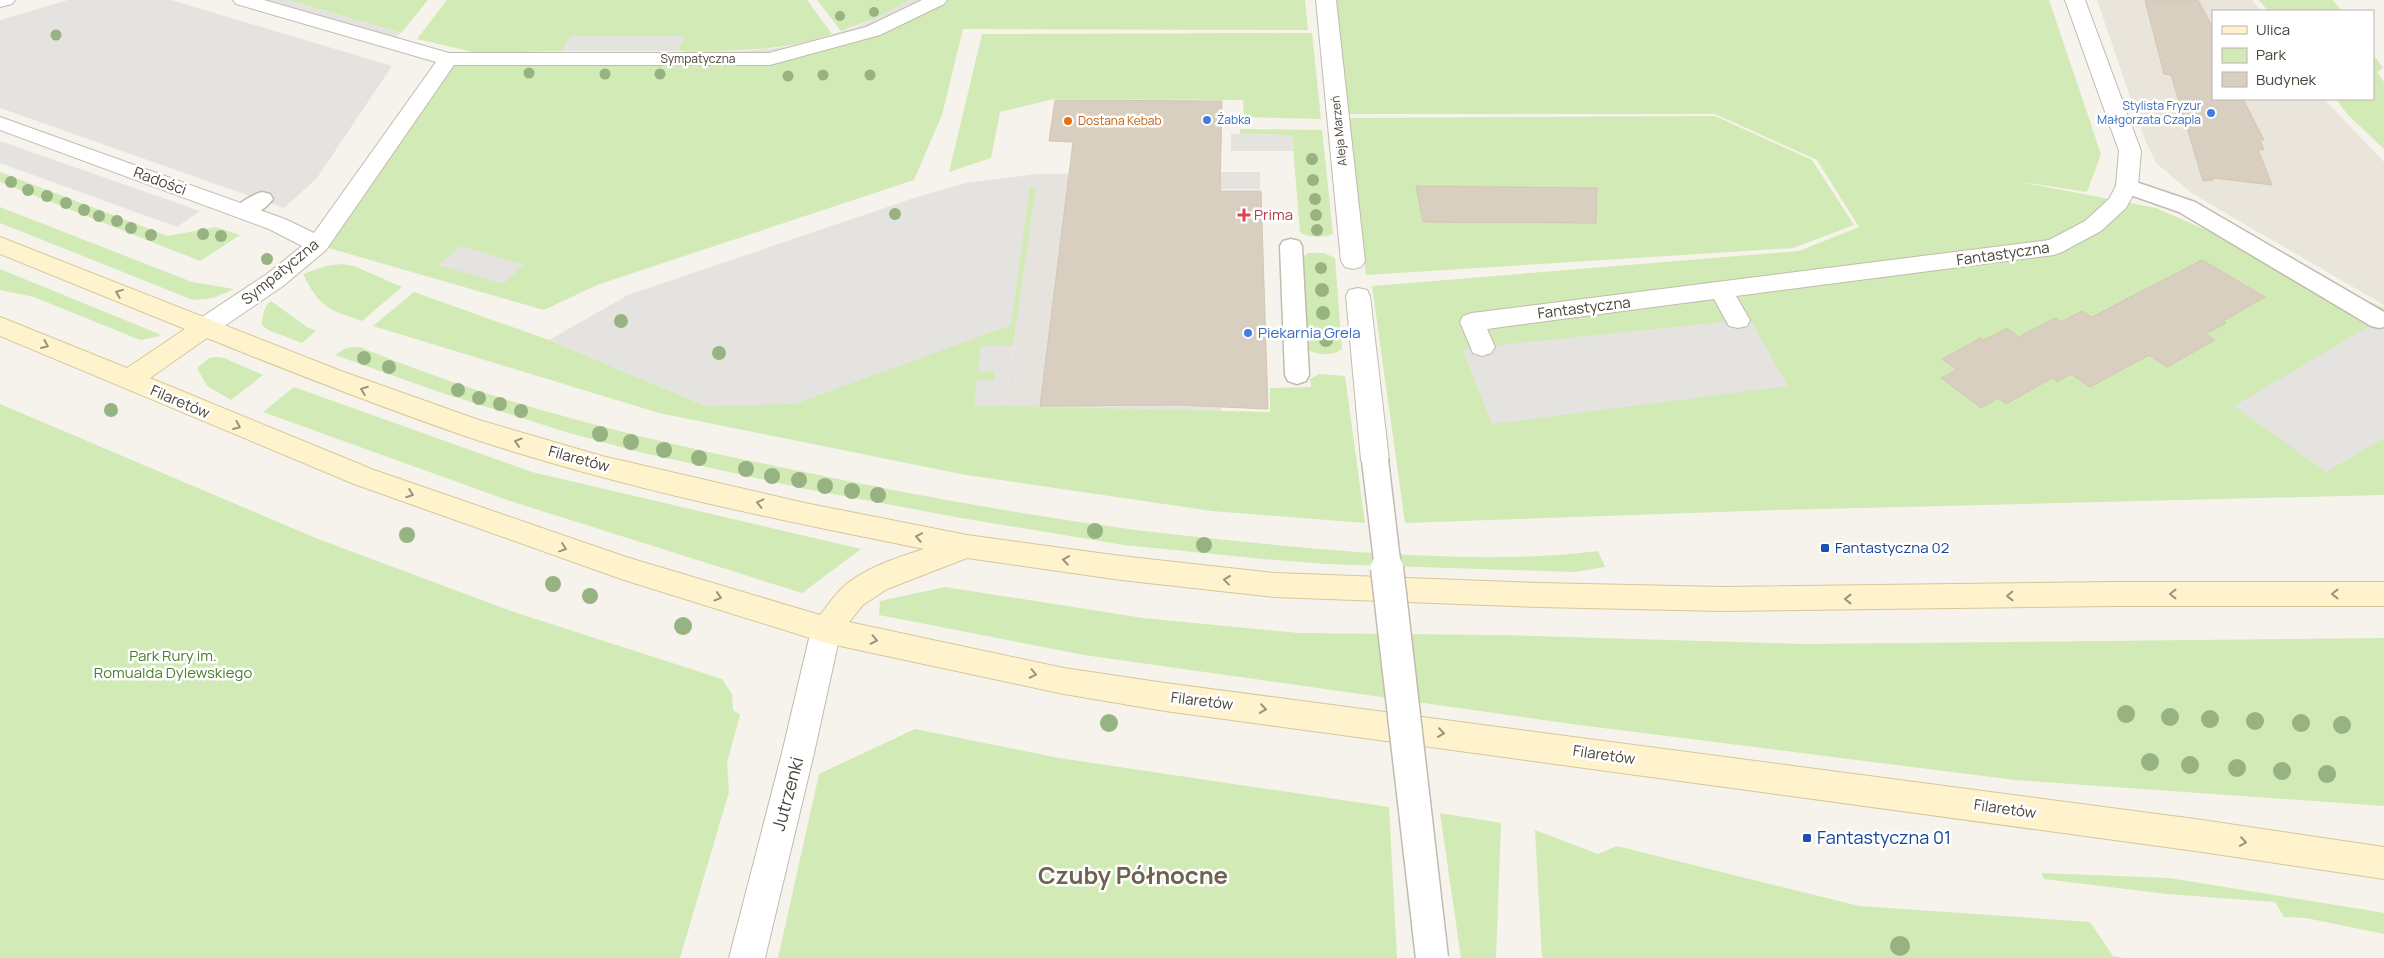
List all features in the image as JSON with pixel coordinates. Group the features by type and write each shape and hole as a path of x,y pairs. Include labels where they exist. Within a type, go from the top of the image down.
{"main road":[{"name":"Filaretów","path":"0,245 399,403 543,449 602,466 805,514 967,546 1121,568 1276,585 1539,595 1723,599 2112,594 2384,594"},
{"name":"Filaretów","path":"0,326 299,451 459,512 624,568 826,630 1064,681 2185,834 2384,863"},
{"name":"Filaretów","path":"128,380 205,327"},
{"name":"Filaretów","path":"826,630 853,596 875,582 906,568 967,546"}],"street":[{"path":"0,1 5,0"},
{"name":"Sympatyczna","path":"243,0 448,59 770,59 873,31 922,10 937,0"},
{"name":"Aleja Marzeń","path":"1326,0 1353,262"},
{"name":"Fantastyczna","path":"1482,347 1472,322 2054,248 2093,226 2118,203 2127,186 2130,151 2075,0"},
{"name":"Sympatyczna","path":"205,327 260,290 318,245 448,59"},
{"name":"Radości","path":"0,123 253,205 277,224 318,245"},
{"path":"1721,291 1738,320"},
{"path":"1358,296 1432,958"},
{"name":"Jutrzenki","path":"747,958 776,835 806,725 826,630"}],"lane":[{"path":"2127,186 2188,207 2379,320"},
{"path":"1292,246 1297,375"}],"shaded area":[{"path":"68,0 171,0 392,66 317,178 284,208 0,108 0,20"},
{"path":"243,0 288,0 401,33 387,42"},
{"path":"911,0 937,0 922,9 770,59 682,59 685,51 744,51 804,43 856,27"},
{"path":"2097,0 2252,0 2260,10 2212,10 2212,100 2325,100 2384,162 2384,305 2193,194 2156,163 2145,140"},
{"path":"571,36 685,36 678,51 562,51"},
{"path":"1231,134 1292,135 1293,151 1231,151"},
{"path":"0,141 200,211 177,227 0,163"},
{"path":"1186,172 1186,189 1222,189 1221,411 1005,406 1037,174"},
{"path":"1186,172 1260,172 1260,189 1186,189"},
{"path":"1037,174 1036,186 1030,187 1011,325 795,404 706,406 549,340 628,295 917,197 966,183"},
{"path":"461,246 524,265 503,284 439,265"},
{"path":"1750,319 1788,386 1492,424 1462,349"},
{"path":"2379,320 2384,321 2384,438 2326,472 2234,406"},
{"path":"981,346 1013,346 1005,406 974,406 977,380 993,381 996,377 994,372 978,371"}],"green space":[{"path":"288,0 428,0 401,33"},
{"path":"447,0 807,0 832,34 813,40 775,47 717,51 678,51 684,36 571,36 562,51 477,53 417,39"},
{"path":"817,0 911,0 881,16 841,31"},
{"path":"937,0 1305,0 1308,30 963,29 942,115 914,180 597,285 544,310 318,245 448,59 770,59"},
{"path":"1326,0 2049,0 2101,154 2087,192 2015,181 2156,208 2384,308 2384,495 1777,510 1405,523 1372,286 1799,251 1859,227 1817,160 1715,114 1338,114"},
{"path":"2259,0 2333,0 2340,10 2267,10"},
{"path":"1312,33 1321,119 1244,117 1243,100 1054,99 1000,112 991,158 949,172 982,34"},
{"path":"2374,55 2383,68 2377,72 2384,82 2384,149 2347,114 2337,100 2374,100"},
{"path":"1715,116 1812,160 1854,225 1793,248 1366,275 1341,118"},
{"path":"1240,129 1322,130 1333,234 1316,237 1300,232 1292,135 1240,134"},
{"path":"0,172 168,236 216,227 240,235 200,261 0,182"},
{"path":"1030,186 1036,186 1013,346 981,346 996,377 974,405 1270,412 1270,388 1311,387 1310,379 1319,374 1345,376 1365,523 1212,511 966,475 659,413 373,326 414,292 549,340 706,406"},
{"path":"0,207 192,282 234,289 213,298 193,300 0,223"},
{"path":"1308,253 1324,253 1335,258 1342,349 1338,352 1319,354 1306,349 1301,258"},
{"path":"342,264 354,266 402,287 362,321 332,310 314,294 303,274 326,266"},
{"path":"0,269 160,336 141,340 34,297 0,290"},
{"path":"271,301 307,327 316,331 302,343 268,330 262,325 262,318 265,308"},
{"path":"360,347 411,367 515,402 620,431 726,456 957,502 1136,530 1357,552 1447,557 1508,557 1598,551 1605,567 1575,572 1326,564 1124,545 961,518 801,488 639,452 566,432 439,392 335,355 344,349"},
{"path":"209,358 224,358 263,375 231,400 207,386 197,368"},
{"path":"294,387 532,472 861,549 802,593 507,500 263,412"},
{"name":"Park Rury im. Romualda Dylewskiego","path":"0,404 318,539 517,613 722,679 732,694 733,710 740,715 727,763 729,792 680,958 0,958"},
{"path":"945,587 1143,618 1299,633 1496,635 1805,644 2384,638 2384,806 2015,780 1579,725 1084,655 879,615 880,601"},
{"path":"915,729 1059,758 1389,807 1397,958 778,958 819,774"},
{"path":"1440,813 1501,823 1496,958 1461,958"},
{"path":"1535,830 1598,854 1617,846 1859,906 2090,922 2113,956 2124,958 1542,958"},
{"path":"2041,873 2169,878 2373,911 2384,913 2384,934 2306,918 2284,917 2275,902 2167,894 2044,879"}],"building":[{"path":"2145,0 2198,0 2212,26 2212,100 2244,100 2264,140 2260,140 2264,150 2258,149 2272,185 2213,178 2213,180 2203,181 2171,75 2164,74"},
{"path":"1055,100 1222,101 1220,191 1261,191 1268,409 1179,405 1040,406 1073,142 1049,141"},
{"path":"1416,186 1597,188 1596,223 1423,222"},
{"path":"2202,260 2265,297 2223,321 2226,323 2206,334 2215,340 2167,367 2149,355 2090,387 2071,374 2057,382 2052,378 2006,404 1998,398 1981,408 1941,378 1957,370 1942,359 1981,338 1984,340 2007,328 2019,337 2055,318 2061,322 2082,311 2092,317"}],"place":[{"name":"Stylista Fryzur Małgorzata Czapla","path":"2211,113"},
{"name":"Żabka","path":"1207,120"},
{"name":"Dostana Kebab","path":"1068,121"},
{"name":"Prima","path":"1244,215"},
{"name":"Piekarnia Grela","path":"1248,333"},
{"name":"Fantastyczna 02","path":"1825,548"},
{"name":"Fantastyczna 01","path":"1807,838"}],"district":[{"name":"Czuby Północne","path":"1133,876"}]}
